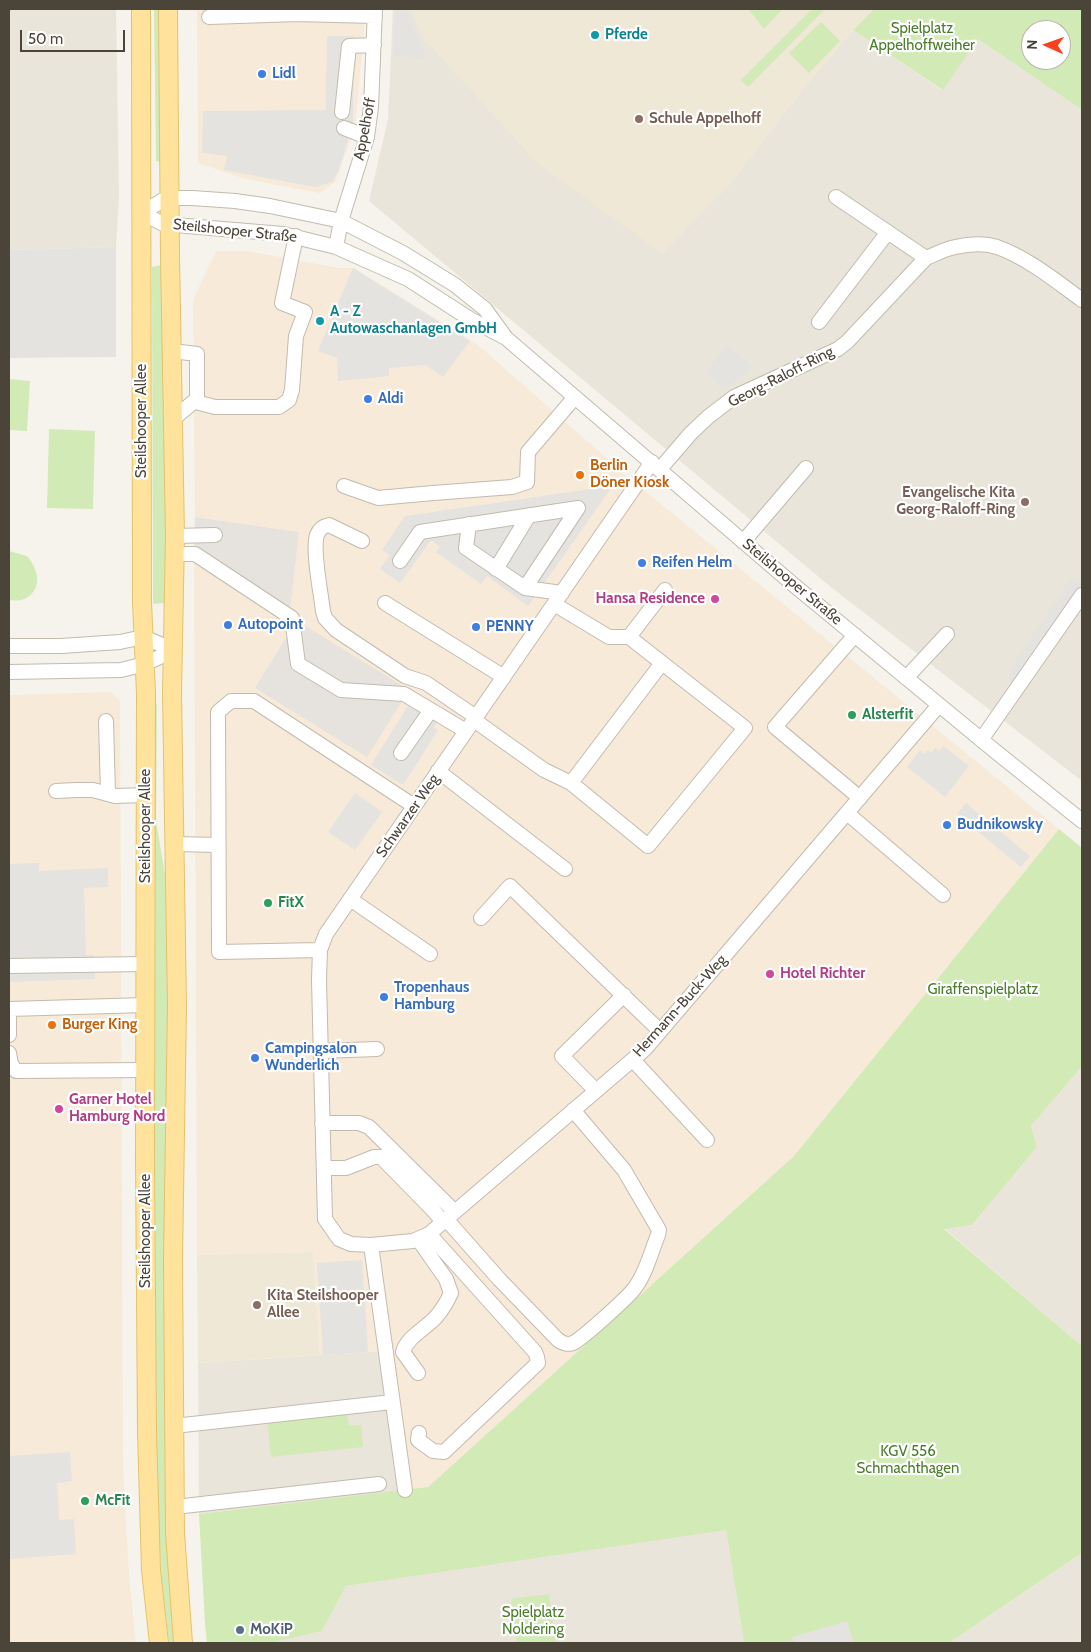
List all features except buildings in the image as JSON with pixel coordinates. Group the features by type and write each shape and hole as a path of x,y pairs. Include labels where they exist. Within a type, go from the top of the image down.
{"main road":[{"name":"Steilshooper Allee","path":"141,9 142,602 145,664 146,795 146,1310 151,1570 160,1643"},
{"name":"Steilshooper Allee","path":"168,9 175,536 172,693 177,1006 173,1260 174,1426 175,1533 182,1643"}],"street":[{"path":"209,17 375,12"},
{"name":"Appelhoff","path":"336,247 341,221 366,137 371,107 375,12"},
{"path":"342,112 349,46 374,45"},
{"path":"344,128 366,137"},
{"path":"836,197 926,258"},
{"name":"Steilshooper Straße","path":"506,338 485,309 454,284 403,253 341,221 252,203 199,199 170,198 155,204 142,213 154,220 170,225 296,236 336,247 408,279 470,319 506,338 656,465 743,542 939,706 1082,821"},
{"path":"819,322 888,232"},
{"path":"196,402 215,408 279,407 289,400 292,390 296,336 305,312 282,303 296,236"},
{"name":"Georg-Raloff-Ring","path":"656,465 708,417 734,397 838,349 847,342 926,258 942,251 965,245 997,247 1035,267 1082,300"},
{"path":"377,264 403,253"},
{"path":"449,304 453,296 454,284"},
{"path":"172,351 197,354 196,402"},
{"path":"344,486 378,498 512,488 527,482 528,452 576,397"},
{"path":"173,419 196,402"},
{"name":"Schwarzer Weg","path":"372,1245 351,1244 339,1239 325,1219 318,980 320,950 326,934 438,771 558,598 656,465"},
{"path":"743,542 806,468"},
{"path":"400,561 420,532 578,508 525,588"},
{"path":"496,569 529,516"},
{"path":"362,541 329,525 324,526 317,534 316,549 323,611 325,618 336,630 405,676 426,683 472,722 544,770 571,783 648,846 745,728 628,637 609,637 558,598 525,588 466,548 469,524"},
{"path":"175,536 215,535"},
{"path":"175,554 195,554 292,618 298,664 341,690 404,694 431,710 472,722"},
{"path":"628,637 665,590"},
{"path":"981,740 1082,595"},
{"path":"385,603 504,677"},
{"path":"906,678 947,634"},
{"path":"855,635 775,727 860,798"},
{"path":"9,646 61,646 120,642 143,637 174,650"},
{"path":"9,672 109,671 145,664 174,650"},
{"path":"571,783 662,663"},
{"path":"320,950 219,952 218,712 231,700 254,701 414,806"},
{"name":"Hermann-Buck-Weg","path":"424,1236 448,1218 645,1049 939,706"},
{"path":"401,753 431,710"},
{"path":"106,721 108,794"},
{"path":"438,771 565,869"},
{"path":"56,792 93,790 115,796 146,795"},
{"path":"847,813 943,895"},
{"path":"175,844 218,845"},
{"path":"480,918 510,886 660,1031"},
{"path":"350,899 430,954"},
{"path":"9,966 146,964"},
{"path":"596,1091 562,1056 624,995"},
{"path":"9,1036 9,1009 146,1005"},
{"path":"320,1051 377,1049"},
{"path":"9,1052 11,1064 16,1071 146,1070"},
{"path":"632,1060 707,1140"},
{"path":"322,1123 359,1123 369,1127 499,1279 558,1340 566,1344 573,1342 597,1324 634,1289 659,1230 624,1170 592,1130 573,1110"},
{"path":"324,1168 346,1168 374,1157 381,1157 434,1210 448,1218"},
{"path":"405,1490 372,1245 413,1242 424,1236"},
{"path":"418,1373 403,1352 405,1344 435,1318 447,1303 451,1293 424,1236"},
{"path":"419,1433 418,1440 433,1451 444,1452 538,1364 538,1357 535,1352 424,1236"},
{"path":"174,1426 392,1402"},
{"path":"175,1507 379,1484"}],"shaded area":[{"path":"9,9 116,9 119,196 116,247 9,250"},
{"path":"197,9 366,9 355,128 335,182 320,193 245,179 198,163"},
{"path":"393,9 411,9 425,40 712,202 727,187 814,75 853,30 942,90 978,39 1082,110 1082,781 832,588 369,201 388,119"},
{"name":"Schule Appelhoff","path":"411,9 748,9 764,29 783,9 874,9 814,75 727,187 663,254 537,163 425,40"},
{"path":"395,11 409,12 426,58 393,56"},
{"path":"327,36 354,36 353,122 339,170 332,182 315,187 224,170 227,156 202,153 203,111 326,110"},
{"path":"116,247 116,357 9,358 9,250"},
{"path":"216,251 248,251 339,268 354,268 478,345 629,478 1059,829 794,1156 428,1487 405,1490 385,1351 320,1355 313,1252 197,1255 194,545 289,609 299,532 195,517 193,300"},
{"path":"353,268 470,341 443,377 425,365 389,368 389,376 338,381 337,358 318,351"},
{"path":"726,346 754,366 725,389 705,374"},
{"path":"604,487 610,490 528,606 487,576 481,584 436,552 440,547 431,540 400,583 380,569 390,555 382,550 405,516"},
{"path":"195,517 299,532 290,609 194,545"},
{"path":"1082,580 1082,583 1013,685 1009,671 1069,581"},
{"path":"291,617 409,690 367,757 255,688 296,622"},
{"path":"111,692 120,701 123,1469 129,1576 136,1643 9,1643 9,695"},
{"path":"410,703 438,721 434,728 438,730 403,785 371,765"},
{"path":"943,746 969,766 945,797 907,767 920,750 925,754 928,750 931,753 935,748 939,751"},
{"path":"355,793 382,812 355,850 328,832"},
{"path":"966,803 1030,856 1021,867 957,814"},
{"path":"39,863 39,871 108,868 108,887 84,888 86,955 94,955 95,979 9,982 9,864"},
{"path":"1082,1066 1082,1346 944,1228 972,1225 1037,1147 1031,1126"},
{"name":"Kita Steilshooper Allee","path":"313,1252 320,1355 198,1363 197,1255"},
{"path":"362,1260 368,1352 323,1355 317,1263"},
{"path":"385,1351 405,1490 199,1514 198,1363"},
{"path":"70,1452 72,1481 57,1483 59,1520 74,1519 76,1554 9,1559 9,1456"},
{"path":"715,1530 726,1530 744,1643 271,1643 322,1631 346,1586"},
{"path":"1082,1553 1082,1643 949,1643 1022,1594"},
{"path":"847,1621 854,1643 794,1643 792,1637"}],"green space":[{"path":"154,9 160,9 161,162 156,161"},
{"path":"748,9 783,9 764,29"},
{"path":"812,9 825,9 748,87 741,80"},
{"name":"Spielplatz Appelhoffweiher","path":"874,9 1082,9 1082,110 1023,70 1071,70 1071,20 1021,20 1021,68 978,39 943,90 853,30"},
{"path":"821,22 840,41 809,73 789,53"},
{"path":"161,265 167,603 153,604 152,267"},
{"path":"9,379 30,381 27,431 9,430"},
{"path":"49,429 95,431 93,509 47,508"},
{"path":"9,551 27,556 34,566 37,583 33,593 25,599 9,599"},
{"path":"157,704 156,821 169,898 164,1309 166,1495 174,1643 169,1643 162,1583 157,1494 152,705"},
{"path":"1059,829 1082,848 1082,1066 1031,1126 1037,1147 972,1225 944,1229 1082,1346 1082,1553 949,1643 744,1643 726,1530 346,1586 322,1631 271,1643 207,1643 199,1514 428,1487 794,1156"},
{"path":"347,1412 349,1426 361,1425 363,1447 271,1457 267,1421"},
{"name":"Spielplatz Noldering","path":"549,1594 556,1643 517,1643 511,1599"}],"place":[{"name":"Pferde","path":"595,35"},
{"name":"Lidl","path":"262,74"},
{"name":"Schule Appelhoff","path":"639,119"},
{"name":"A - Z Autowaschanlagen GmbH","path":"320,321"},
{"name":"Aldi","path":"368,399"},
{"name":"Berlin Döner Kiosk","path":"580,475"},
{"name":"Evangelische Kita Georg-Raloff-Ring","path":"1025,502"},
{"name":"Reifen Helm","path":"642,563"},
{"name":"Hansa Residence","path":"715,599"},
{"name":"Autopoint","path":"228,625"},
{"name":"PENNY","path":"476,627"},
{"name":"Alsterfit","path":"852,715"},
{"name":"Budnikowsky","path":"947,825"},
{"name":"FitX","path":"268,903"},
{"name":"Hotel Richter","path":"770,974"},
{"name":"Tropenhaus Hamburg","path":"384,997"},
{"name":"Burger King","path":"52,1025"},
{"name":"Campingsalon Wunderlich","path":"255,1058"},
{"name":"Garner Hotel Hamburg Nord","path":"59,1109"},
{"name":"Kita Steilshooper Allee","path":"257,1305"},
{"name":"McFit","path":"85,1501"},
{"name":"MoKiP","path":"240,1630"}],"park label":[{"name":"Giraffenspielplatz","path":"983,990"},
{"name":"KGV 556 Schmachthagen","path":"908,1460"}]}
